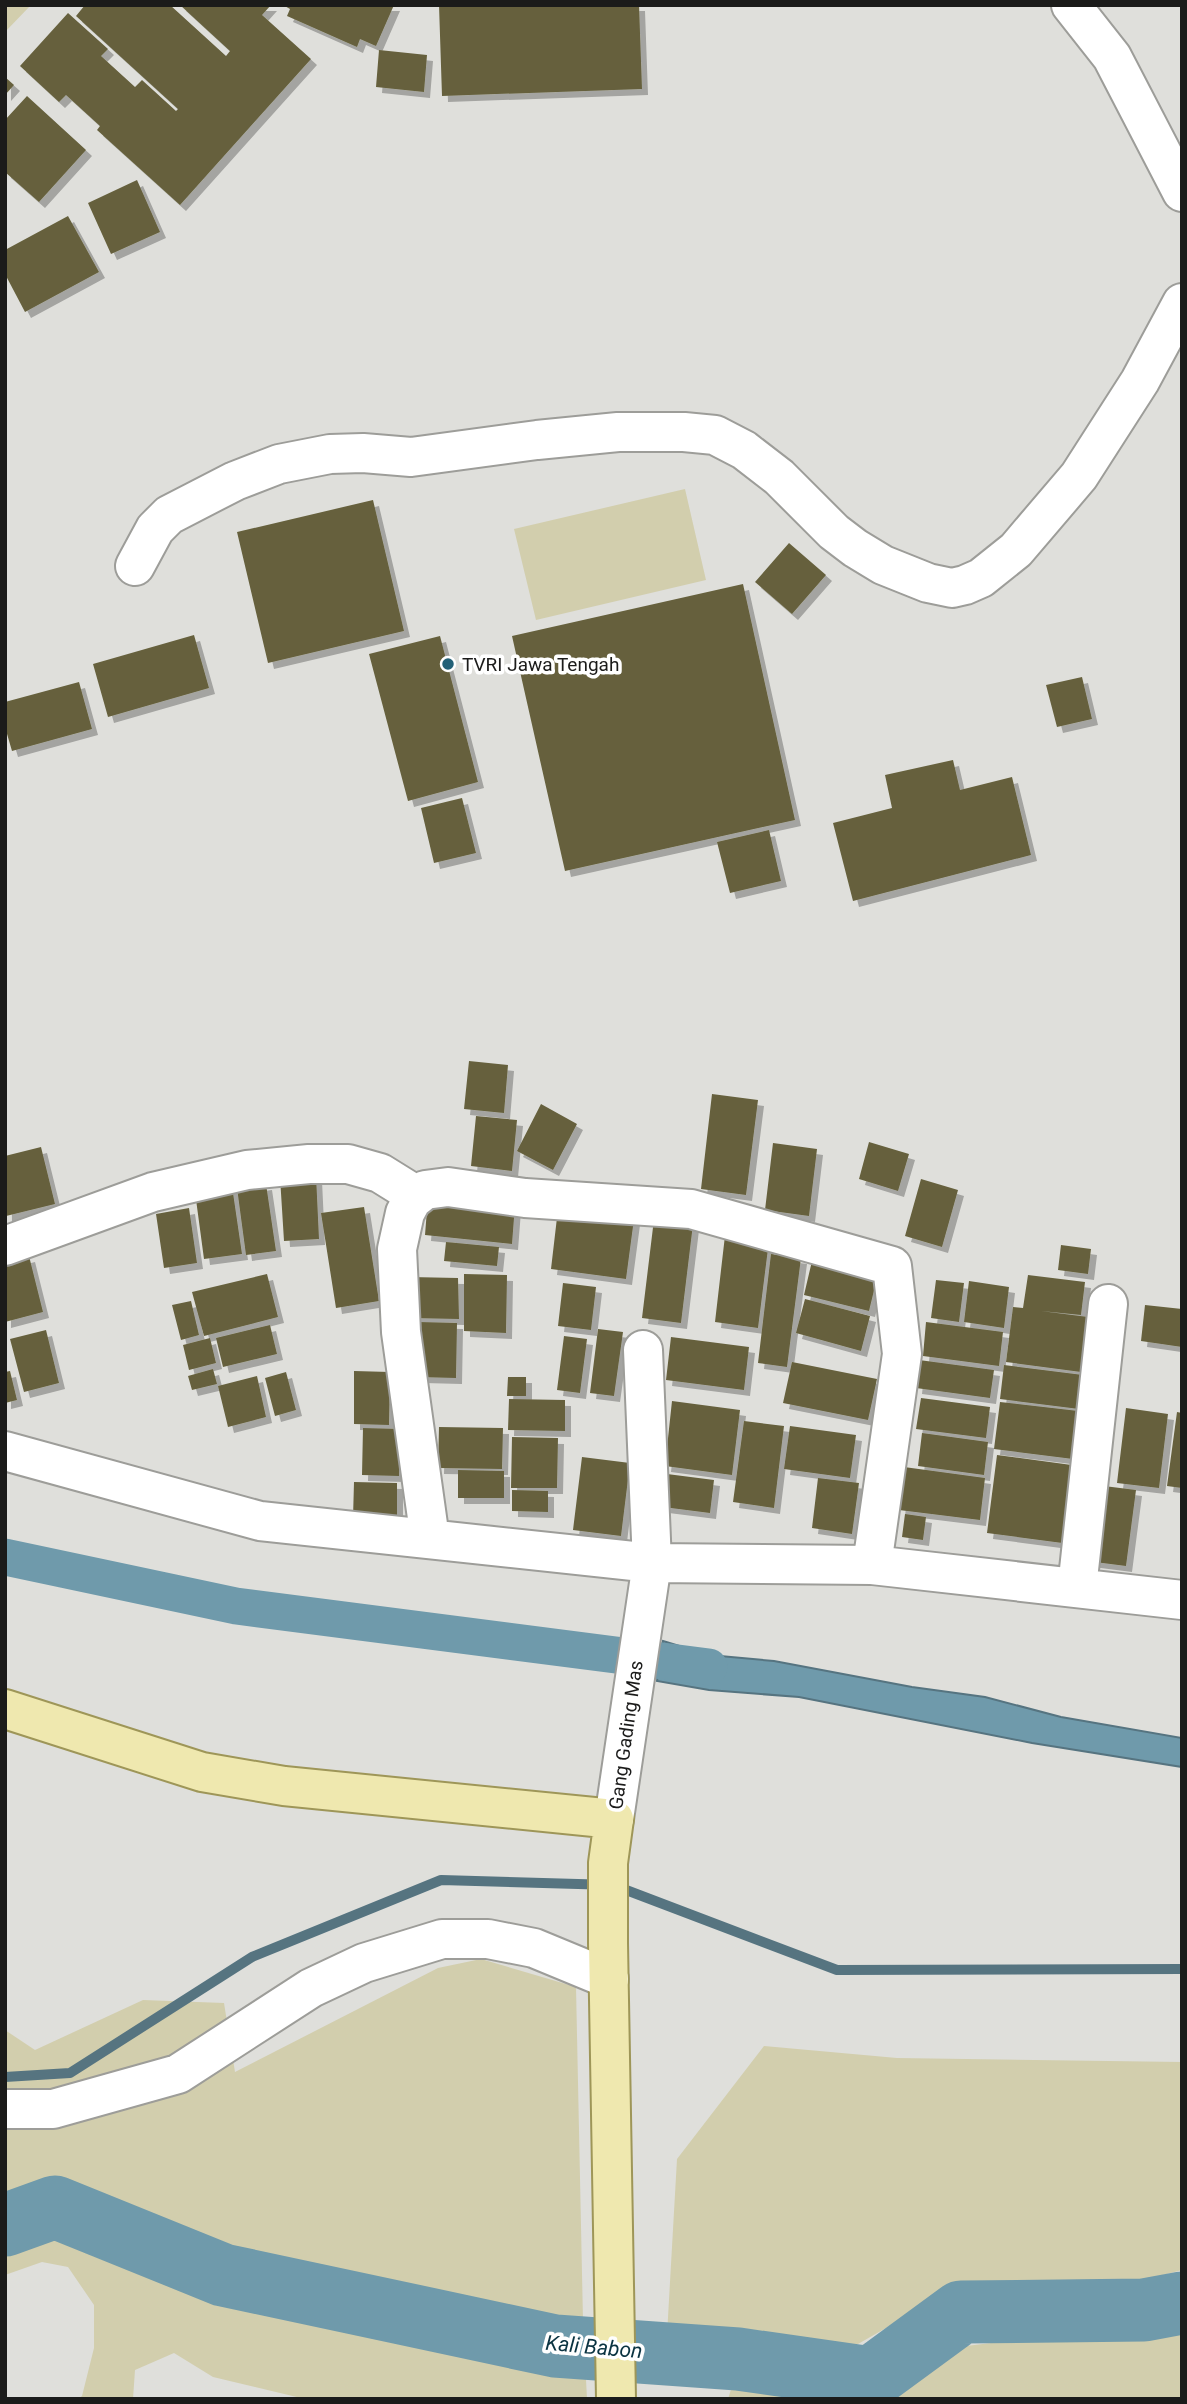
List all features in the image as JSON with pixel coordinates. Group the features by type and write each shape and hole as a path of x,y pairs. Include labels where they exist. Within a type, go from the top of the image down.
{"main road":[{"name":"Gang Gading Mas","path":"5,1709 202,1772 284,1786 615,1803"},
{"path":"615,1803 608,1863 616,2399"}],"street":[{"path":"1071,5 1112,57 1182,192"},
{"path":"135,566 155,528 169,515 235,481 279,464 330,454 363,453 411,457 618,432 684,432 715,435 744,450 779,477 834,531 883,565 928,583 952,588 981,578 1016,550 1079,476 1140,381 1182,303"},
{"path":"5,1246 153,1192 247,1170 309,1164 348,1164 380,1173 417,1196"},
{"path":"430,1539 401,1332 397,1249 405,1213 412,1200 425,1190 448,1187 525,1198 691,1209 892,1266 902,1354 872,1565"},
{"path":"1077,1588 1108,1304"},
{"name":"Gang Gading Mas","path":"615,1803 652,1563 643,1350"},
{"path":"5,1451 260,1521 652,1563 872,1565 1182,1600"},
{"path":"5,2109 53,2109 178,2074 312,1988 364,1963 442,1939 488,1939 609,1961"}],"shaded area":[{"path":"5,5 31,5 5,32"},
{"path":"685,489 706,580 536,620 514,529"},
{"path":"481,1959 576,1987 587,2399 305,2399 213,2377 174,2353 135,2370 133,2399 78,2399 82,2396 94,2348 94,2305 68,2267 42,2262 5,2275 5,2030 35,2050 143,2000 224,2003 235,2072 438,1968"},
{"path":"764,2046 897,2058 1182,2062 1182,2270 1140,2281 963,2284 851,2348 667,2335 677,2159"},
{"path":"1182,2319 1182,2399 728,2399 733,2383 880,2398 933,2350 1097,2330 1145,2328"}],"water":[{"path":"663,1641 709,1655 774,1661 912,1687 985,1697 1061,1717 1182,1738 1182,1767 1032,1743 799,1697 709,1690 657,1681"}],"building":[{"path":"85,5 170,5 226,56 230,51 180,5 271,5 262,15 311,59 180,205 97,130 100,126 66,95 59,102 20,66 68,13 108,49 101,56 135,87 142,80 176,111 178,109 76,16"},
{"path":"283,5 394,5 376,46 360,39 357,47 287,16 290,9"},
{"path":"439,5 639,5 642,89 442,96"},
{"path":"379,50 427,55 424,92 376,87"},
{"path":"5,77 14,85 5,95"},
{"path":"27,96 86,150 39,202 5,172 5,120"},
{"path":"137,180 160,232 111,254 88,203"},
{"path":"68,216 99,272 25,312 5,274 5,250"},
{"path":"373,500 404,631 268,663 237,532"},
{"path":"789,543 826,575 792,614 755,582"},
{"path":"743,584 795,820 565,871 512,636"},
{"path":"194,635 209,688 108,717 93,664"},
{"path":"440,636 478,782 408,801 369,654"},
{"path":"1082,677 1092,719 1057,727 1046,685"},
{"path":"79,682 92,729 12,751 5,727 5,702"},
{"path":"953,760 960,790 1012,777 1031,855 853,901 833,823 892,808 885,775"},
{"path":"462,798 476,853 434,863 421,808"},
{"path":"769,830 781,881 730,893 717,842"},
{"path":"469,1061 508,1065 504,1113 464,1109"},
{"path":"712,1094 758,1100 746,1195 701,1189"},
{"path":"541,1104 577,1124 553,1170 517,1151"},
{"path":"476,1116 517,1120 512,1171 471,1166"},
{"path":"869,1142 909,1154 898,1191 859,1179"},
{"path":"773,1143 817,1149 809,1216 765,1210"},
{"path":"41,1147 55,1204 6,1216 5,1156"},
{"path":"316,1175 319,1239 284,1241 280,1177"},
{"path":"921,1179 958,1190 942,1247 905,1236"},
{"path":"266,1184 276,1251 246,1255 237,1188"},
{"path":"232,1186 242,1254 204,1259 195,1192"},
{"path":"428,1197 515,1205 512,1244 425,1235"},
{"path":"364,1207 379,1301 336,1308 321,1213"},
{"path":"189,1208 197,1263 164,1268 156,1214"},
{"path":"558,1209 634,1219 626,1279 551,1269"},
{"path":"655,1211 694,1216 681,1323 642,1318"},
{"path":"726,1227 770,1233 758,1328 715,1322"},
{"path":"446,1242 499,1247 497,1266 444,1261"},
{"path":"1061,1245 1091,1249 1088,1274 1058,1270"},
{"path":"771,1254 801,1258 787,1367 758,1363"},
{"path":"29,1256 43,1312 5,1322 5,1262"},
{"path":"812,1261 877,1278 869,1311 804,1295"},
{"path":"267,1274 278,1317 204,1336 192,1292"},
{"path":"464,1274 507,1275 506,1333 464,1331"},
{"path":"1028,1275 1085,1282 1081,1315 1041,1311 1088,1317 1081,1372 1006,1362 1013,1307 1023,1308"},
{"path":"410,1277 458,1278 459,1319 410,1318"},
{"path":"936,1280 964,1283 959,1322 931,1318"},
{"path":"969,1281 1009,1287 1004,1328 964,1322"},
{"path":"563,1283 596,1287 591,1330 558,1326"},
{"path":"805,1299 870,1316 861,1351 796,1333"},
{"path":"191,1301 199,1335 181,1340 172,1305"},
{"path":"1145,1305 1182,1309 1182,1347 1141,1341"},
{"path":"419,1322 457,1323 456,1378 418,1377"},
{"path":"926,1322 1003,1332 999,1366 923,1356"},
{"path":"270,1325 277,1354 223,1367 216,1338"},
{"path":"598,1329 623,1332 614,1396 590,1393"},
{"path":"46,1330 59,1383 24,1392 10,1339"},
{"path":"564,1336 587,1339 580,1393 557,1390"},
{"path":"671,1337 749,1347 744,1390 666,1380"},
{"path":"210,1338 216,1363 189,1370 183,1345"},
{"path":"919,1360 994,1370 990,1398 916,1388"},
{"path":"792,1362 877,1379 868,1420 783,1403"},
{"path":"1004,1365 1083,1375 1079,1409 1000,1399"},
{"path":"213,1369 217,1384 192,1390 188,1376"},
{"path":"10,1371 17,1400 5,1403 5,1372"},
{"path":"354,1371 390,1372 389,1425 354,1424"},
{"path":"286,1372 296,1410 275,1416 265,1378"},
{"path":"257,1376 266,1417 228,1427 218,1386"},
{"path":"508,1377 526,1377 526,1396 507,1396"},
{"path":"921,1398 990,1407 986,1438 916,1429"},
{"path":"509,1399 565,1400 565,1431 508,1430"},
{"path":"672,1401 740,1410 732,1475 665,1466"},
{"path":"1000,1402 1087,1412 1081,1460 994,1449"},
{"path":"1126,1408 1168,1414 1159,1488 1117,1483"},
{"path":"1177,1412 1182,1413 1182,1488 1167,1486"},
{"path":"744,1421 784,1426 774,1508 733,1502"},
{"path":"790,1426 856,1435 850,1478 784,1469"},
{"path":"439,1427 503,1428 502,1469 438,1468"},
{"path":"363,1428 400,1429 399,1476 362,1475"},
{"path":"922,1433 988,1442 984,1475 918,1466"},
{"path":"512,1437 558,1438 557,1488 511,1488"},
{"path":"997,1455 1079,1466 1070,1544 987,1533"},
{"path":"582,1457 630,1463 621,1536 573,1530"},
{"path":"904,1467 985,1478 980,1520 899,1510"},
{"path":"458,1470 504,1471 504,1498 458,1498"},
{"path":"667,1474 714,1480 710,1513 663,1507"},
{"path":"818,1478 859,1483 852,1534 812,1528"},
{"path":"354,1482 397,1483 397,1519 353,1518"},
{"path":"1096,1485 1136,1490 1126,1566 1087,1561"},
{"path":"512,1490 548,1491 548,1512 512,1511"},
{"path":"905,1514 926,1517 923,1540 902,1537"}],"waterway":[{"path":"5,1557 236,1606 709,1667"},
{"path":"5,2077 70,2073 252,1957 441,1880 613,1885 837,1970 1182,1969"},
{"name":"Kali Babon","path":"5,2225 55,2207 223,2275 555,2346 738,2359 871,2378 961,2312 1144,2310 1182,2303"}],"place":[{"name":"TVRI Jawa Tengah","path":"448,664"}]}
